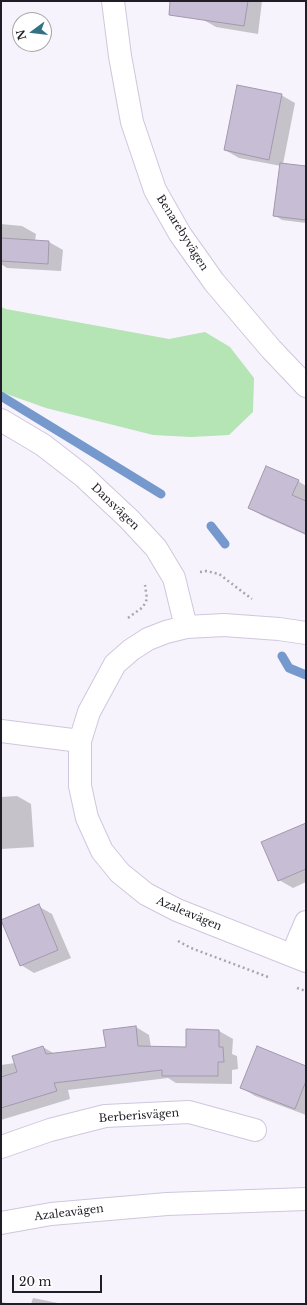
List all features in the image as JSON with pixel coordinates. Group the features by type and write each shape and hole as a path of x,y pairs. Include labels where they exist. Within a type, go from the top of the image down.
{"street":[{"name":"Benarebyvägen","path":"113,1 120,56 132,122 155,190 180,234 214,282 271,349 306,386"},
{"name":"Dansvägen","path":"1,420 43,445 94,487 129,519 156,548 174,578 186,627"},
{"name":"Azaleavägen","path":"299,958 177,910 146,894 120,873 102,851 87,818 80,786 80,742 89,712 115,664 131,650 148,639 166,632 186,627 224,626 306,633"},
{"path":"1,731 80,742"},
{"path":"299,958 306,922"},
{"name":"Berberisvägen","path":"1,1147 50,1130 105,1116 189,1112 255,1130"},
{"name":"Azaleavägen","path":"1,1223 51,1214 159,1204 306,1199"}],"path":[{"path":"122,622 143,607 147,599 145,584 206,571 219,574 251,599 256,600"},
{"path":"172,938 191,948 272,979"},
{"path":"292,986 306,991"}],"green space":[{"path":"1,307 169,339 205,332 230,347 254,378 253,412 229,435 191,437 153,435 46,408 1,392"}],"building":[{"path":"170,1 248,1 244,26 169,15"},
{"path":"237,85 282,94 269,160 224,150"},
{"path":"280,163 306,166 306,220 273,216"},
{"path":"1,238 49,241 48,264 1,261"},
{"path":"266,466 299,480 292,495 306,501 306,534 248,508"},
{"path":"306,823 306,869 278,881 261,842"},
{"path":"39,904 58,950 20,966 1,920"},
{"path":"136,1026 138,1046 186,1047 186,1029 219,1030 219,1047 223,1047 224,1062 218,1062 218,1076 162,1076 162,1070 54,1083 57,1091 1,1108 1,1077 17,1072 12,1056 43,1046 46,1054 106,1047 103,1030"},
{"path":"257,1046 306,1066 306,1081 295,1109 240,1088"}],"waterway":[{"path":"1,396 161,494"},
{"path":"211,526 225,544"},
{"path":"282,656 289,668 306,675"}]}
